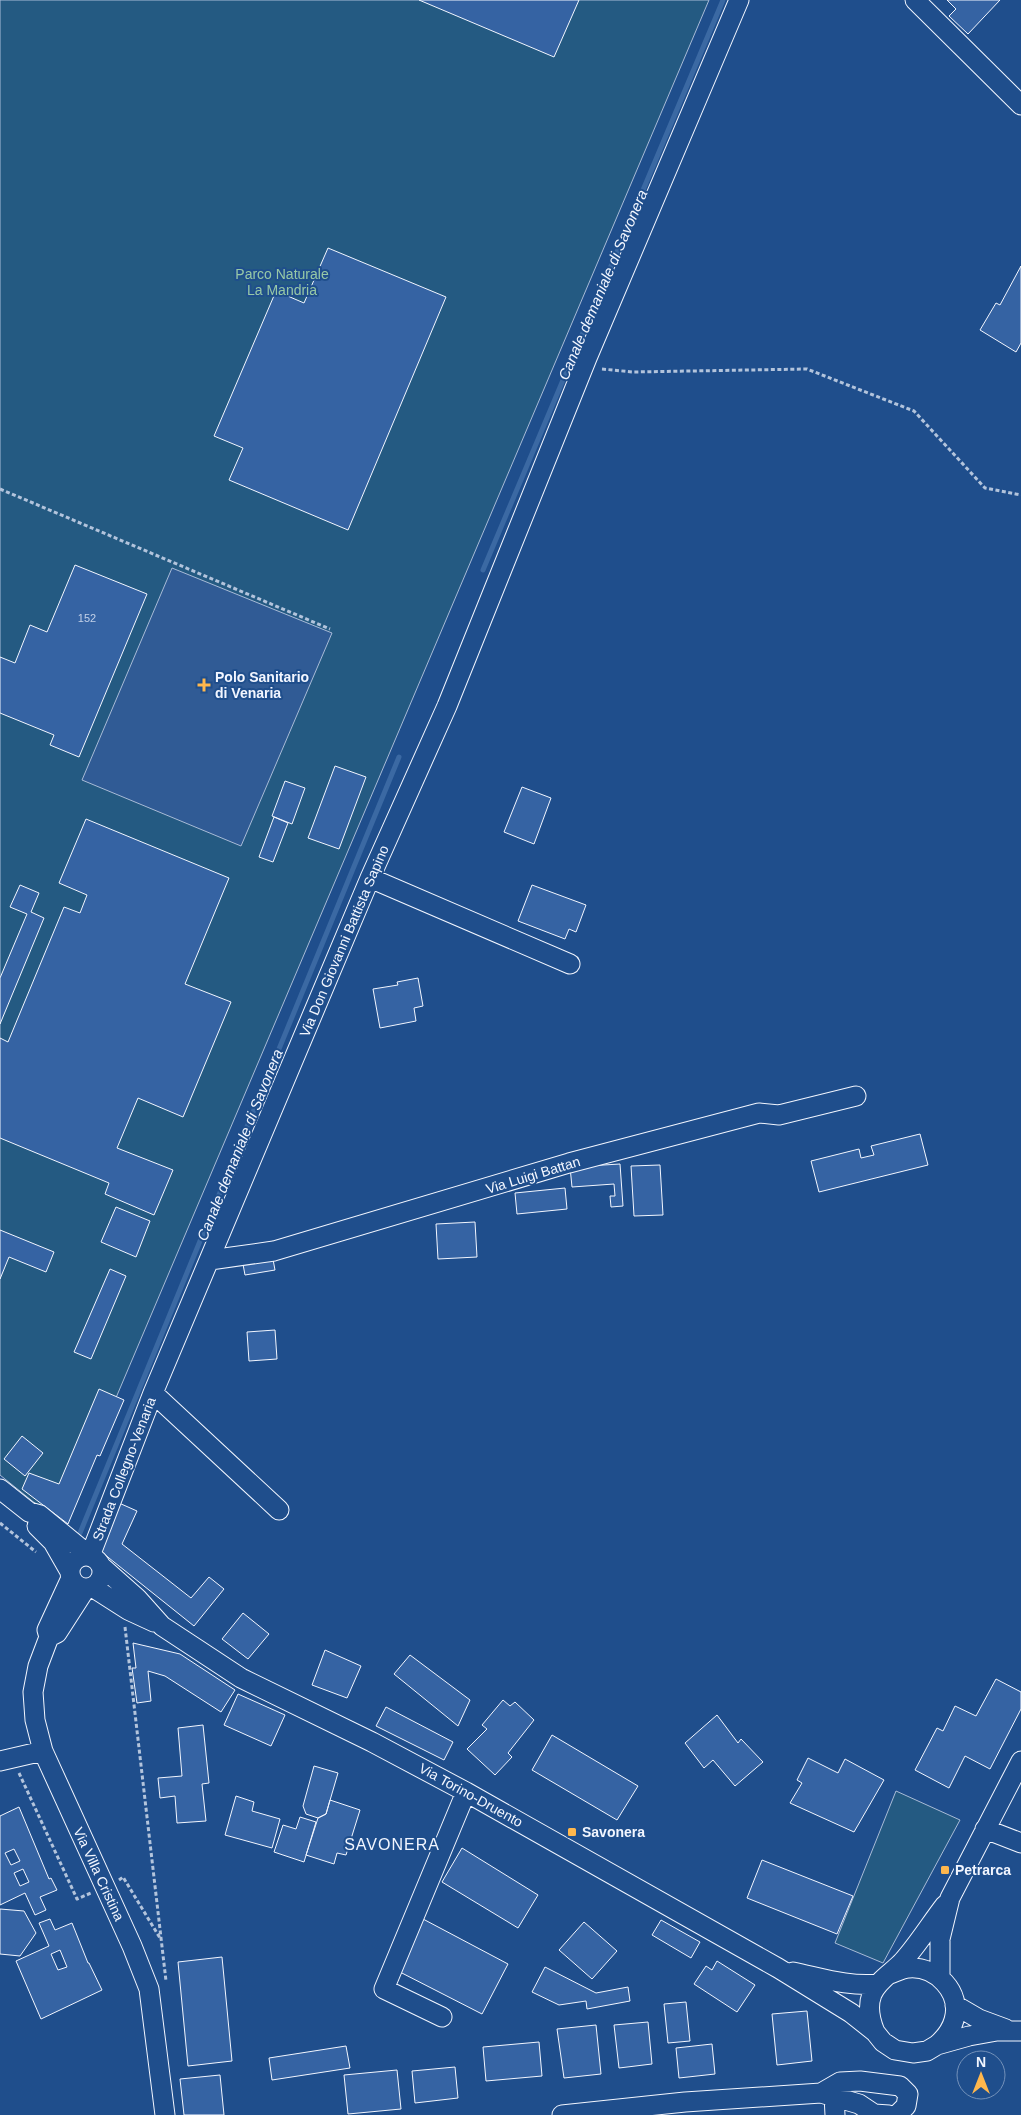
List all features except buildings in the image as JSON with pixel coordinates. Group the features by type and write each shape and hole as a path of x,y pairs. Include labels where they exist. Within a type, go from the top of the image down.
{"street":[{"name":"Via Don Giovanni Battista Sapino","path":"156,1387 390,831 417,744 439,707 444,680 499,577 587,358 739,0"},
{"path":"915,0 1021,105"},
{"path":"370,878 570,964"},
{"name":"Via Luigi Battan","path":"210,1260 274,1250 569,1163 759,1113 778,1115 856,1096"},
{"path":"156,1387 279,1510"},
{"name":"Strada Collegno-Venaria","path":"80,1581 100,1581 102,1576 95,1561 156,1387"},
{"name":"Via Torino-Druento","path":"0,1488 29,1512 40,1515 95,1561 137,1598 162,1626"},
{"name":"Via Torino-Druento","path":"29,1512 33,1522 52,1542 80,1581 128,1610 162,1626 241,1678 372,1742 466,1792 778,1968 851,2013 875,2032 882,2042 903,2053 927,2051 969,2036 1015,2031"},
{"path":"80,1581 74,1560 84,1555 95,1561"},
{"name":"Via Villa Cristina","path":"80,1581 57,1633 49,1637 38,1666 34,1692 35,1720 43,1751 120,1920 149,1989 165,2115"},
{"path":"0,1761 43,1751"},
{"path":"875,2032 870,2021 869,2009 872,1995 884,1979 913,1949 950,1898 1021,1761"},
{"path":"442,2017 384,1989 466,1792"},
{"path":"985,1829 1021,1843"},
{"path":"940,1978 940,1938 950,1898"},
{"name":"Via Torino-Druento","path":"778,1968 861,1986 884,1979"},
{"path":"884,1979 907,1968 924,1969 940,1978 947,1985 955,2005 955,2020 948,2035 937,2046"},
{"path":"955,2005 986,2022 1015,2031"},
{"path":"830,2102 840,2082 860,2081 900,2086 908,2094 906,2106 898,2115"},
{"path":"562,2115 830,2102 859,2104 874,2114 889,2115"}],"path":[{"path":"587,358 603,370 633,372 807,369 914,411 985,488 1021,495"},
{"path":"0,489 330,629"},
{"path":"0,1523 41,1556"},
{"path":"128,1610 124,1616 162,1941"}],"green space":[{"name":"Parco Naturale La Mandria","path":"0,0 709,0 62,1525 0,1475"},
{"path":"896,1791 960,1820 883,1963 835,1943"}],"shaded area":[{"path":"172,568 332,633 241,846 82,780"}],"waterway":[{"name":"Canale demaniale di Savonera","path":"483,570 723,0"},
{"name":"Canale demaniale di Savonera","path":"80,1533 399,757"}],"place":[{"name":"Polo Sanitario di Venaria","path":"204,685"},
{"name":"Savonera","path":"572,1832"},
{"name":"Petrarca","path":"945,1870"}],"district":[{"name":"SAVONERA","path":"392,1844"}]}
